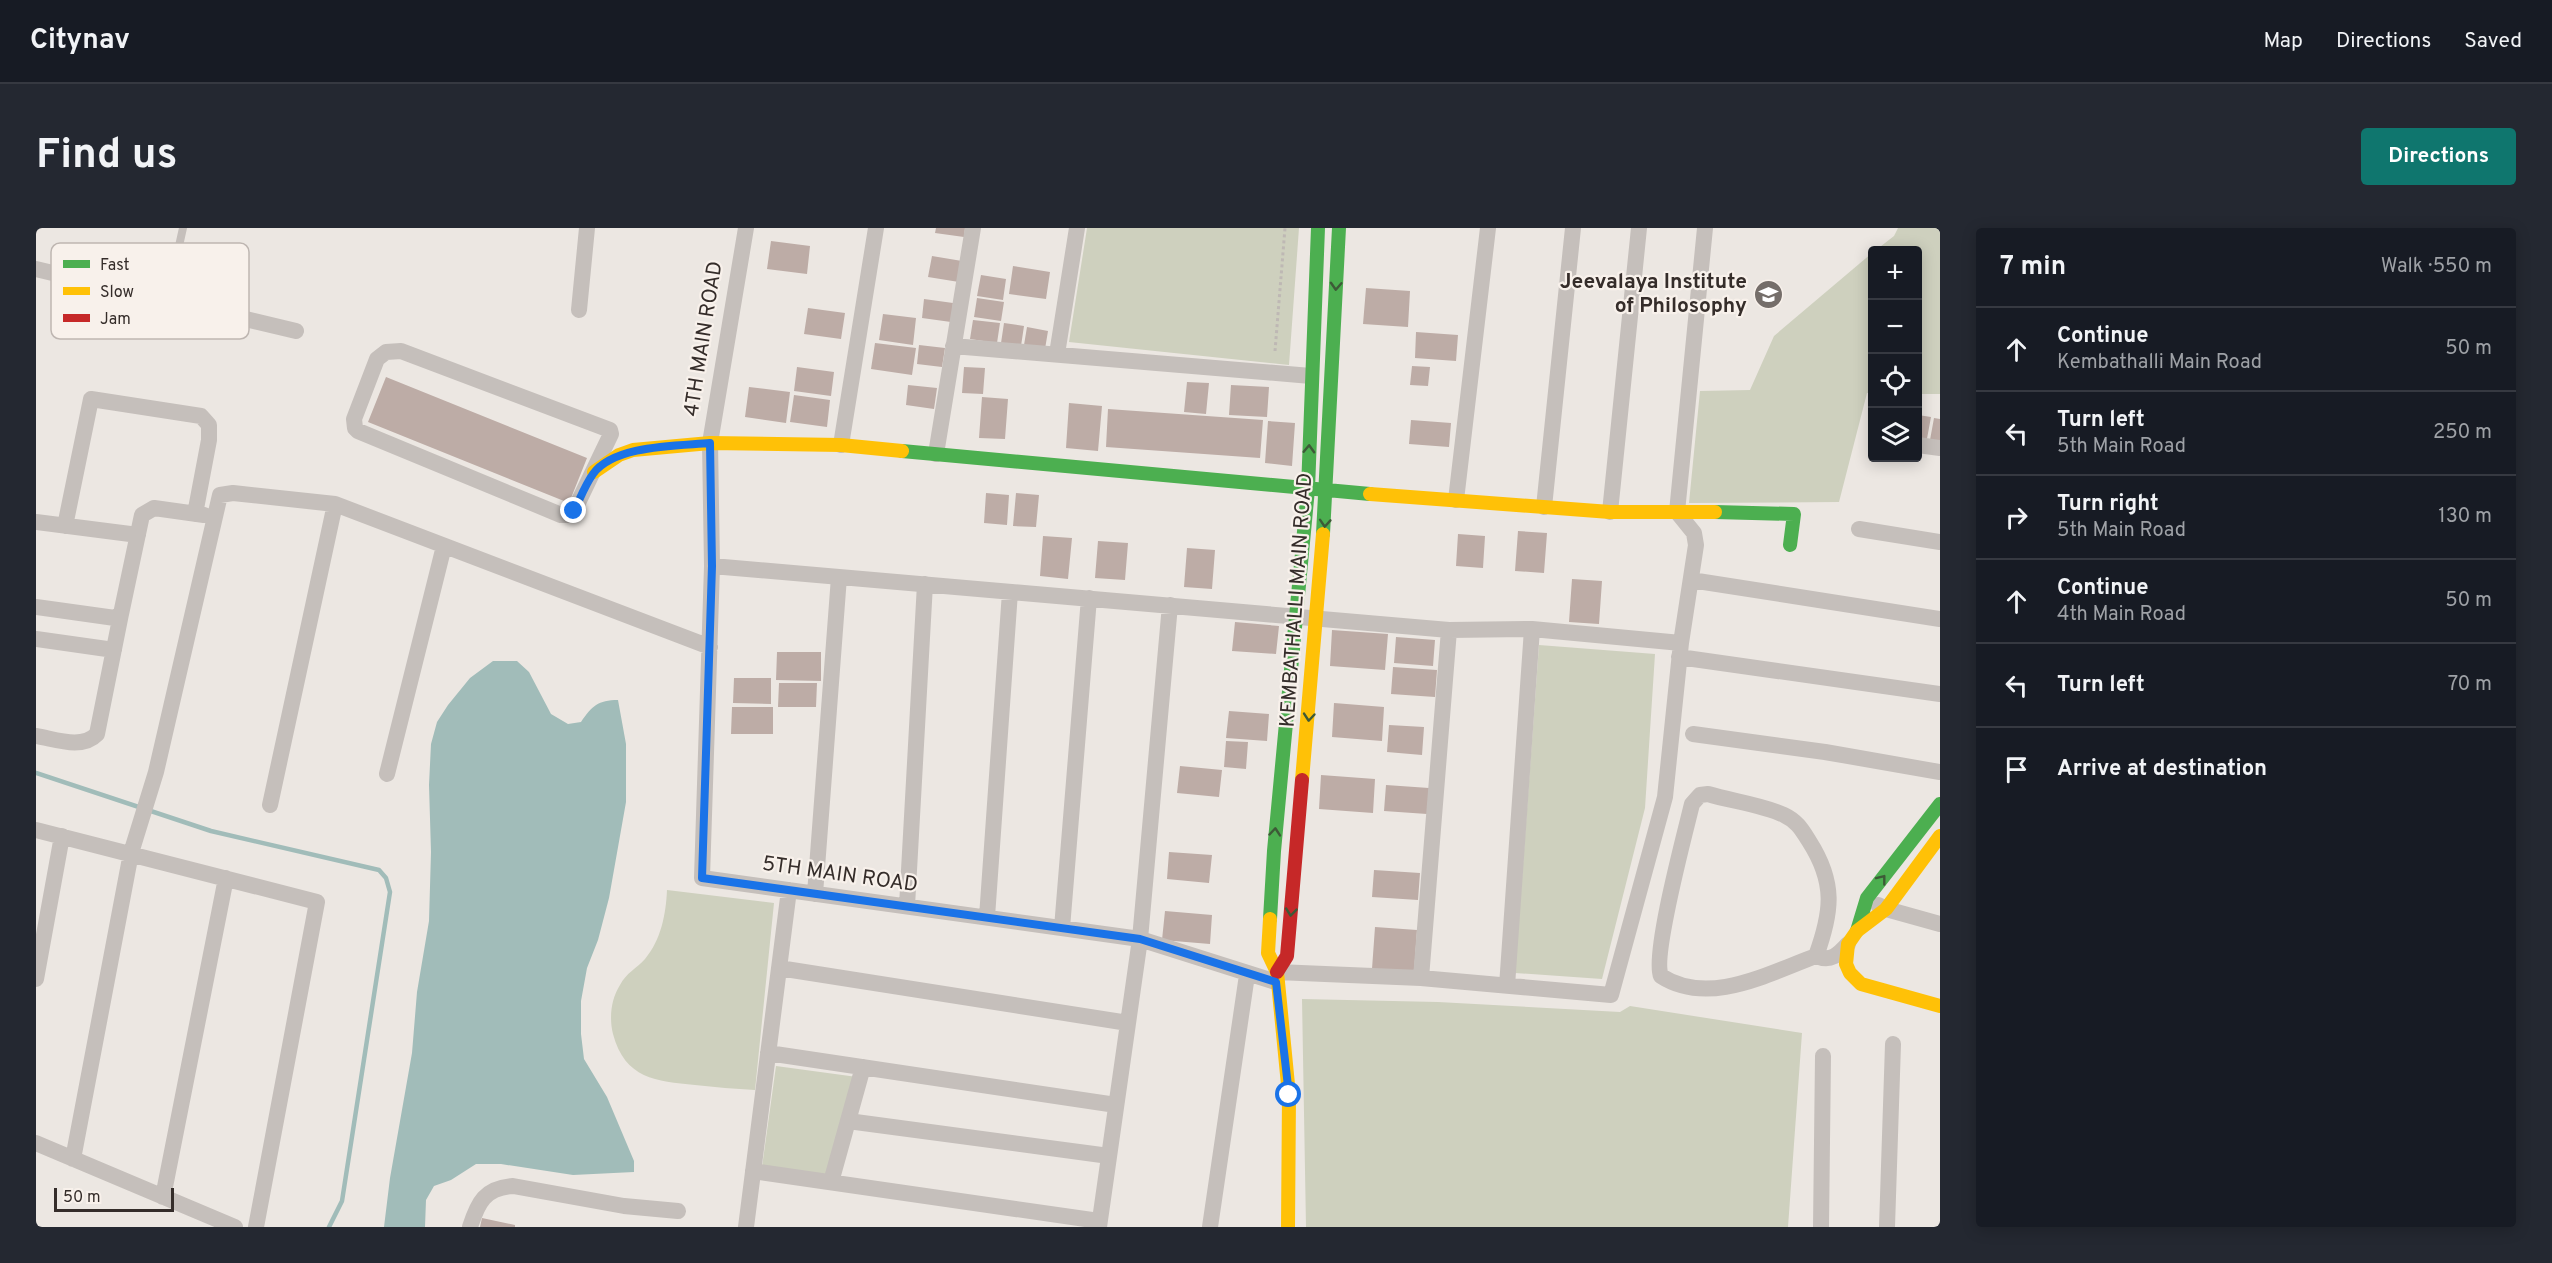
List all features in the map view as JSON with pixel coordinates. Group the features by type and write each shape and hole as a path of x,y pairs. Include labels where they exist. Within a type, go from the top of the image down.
{"street":[{"path":"579,310 588,228"},
{"name":"4TH MAIN ROAD","path":"712,566 710,443 746,228"},
{"path":"841,445 876,228"},
{"path":"936,454 973,228"},
{"path":"1058,354 1077,228"},
{"name":"KEMBATHALLI MAIN ROAD","path":"1288,1227 1289,1095 1276,977 1268,953 1275,839 1294,617 1308,489 1318,228"},
{"name":"KEMBATHALLI MAIN ROAD","path":"1276,977 1287,956 1318,618 1328,491 1339,228"},
{"path":"1456,500 1488,228"},
{"path":"1544,507 1573,228"},
{"path":"1610,512 1639,228"},
{"path":"1692,804 1665,797 1680,650 1696,545 1694,533 1677,512 1705,228"},
{"path":"36,269 51,273"},
{"path":"249,320 296,331"},
{"path":"952,346 1311,376"},
{"path":"594,472 611,434 610,430 400,351 386,352 377,359 354,418 358,432 561,515 569,515 574,511 594,472 619,455 633,450 710,443 841,445 1328,491 1610,512 1794,514 1790,545"},
{"path":"65,526 91,399 201,416 209,425 209,440 195,514"},
{"path":"1922,446 1940,448"},
{"path":"73,1159 130,853 156,772 213,517 220,495 225,492 336,504 710,647"},
{"path":"270,806 336,504"},
{"path":"36,735 75,742 92,739 97,734 142,515 154,508 213,517"},
{"path":"36,522 138,535"},
{"path":"1859,529 1940,542"},
{"path":"387,774 444,546"},
{"path":"712,566 1449,630 1532,629 1680,650 1940,694"},
{"name":"5TH MAIN ROAD","path":"712,566 702,878 1140,939 1247,975 1421,978 1611,995 1665,797"},
{"path":"815,894 839,577"},
{"path":"1691,580 1940,619"},
{"path":"907,906 925,584"},
{"path":"987,917 1010,592"},
{"path":"1062,928 1089,598"},
{"path":"753,1171 1099,1224 1140,939 1170,605"},
{"path":"36,607 108,618 115,618 121,614"},
{"path":"1507,986 1532,629"},
{"path":"1421,978 1449,630"},
{"path":"36,639 114,650"},
{"path":"1693,734 1825,752 1940,772"},
{"path":"1816,956 1828,924 1827,884 1819,857 1799,825 1784,815 1708,794 1700,795 1692,804 1669,903 1658,964 1661,976 1684,986 1722,989 1816,956 1828,960 1833,958 1853,937 1886,909 1939,840 1916,836"},
{"path":"1940,804 1867,898 1846,964 1850,973 1861,984 1940,1006"},
{"path":"36,830 317,902 256,1227"},
{"path":"36,980 62,836"},
{"path":"163,1197 226,878"},
{"path":"746,1227 789,890"},
{"path":"1867,898 1886,909 1940,924"},
{"path":"779,968 1128,1023"},
{"path":"1210,1227 1247,975"},
{"path":"1887,1227 1893,1044"},
{"path":"768,1053 1116,1105"},
{"path":"1821,1227 1823,1056"},
{"path":"831,1182 863,1067"},
{"path":"848,1121 1108,1156"},
{"path":"36,1143 235,1227"},
{"path":"470,1227 475,1211 486,1195 499,1187 513,1186 624,1206 678,1211"}],"lane":[{"path":"180,243 183,228"}],"path":[{"path":"1275,351 1285,228"}],"green space":[{"path":"1087,228 1299,228 1289,365 1069,342"},
{"path":"1898,228 1940,228 1940,394 1922,394 1922,246 1881,246 1894,236"},
{"path":"1868,256 1868,393 1839,502 1689,503 1700,391 1750,390 1774,336"},
{"path":"1539,645 1655,654 1645,808 1602,979 1515,973"},
{"path":"667,890 774,903 755,1090 681,1084 655,1079 634,1069 618,1049 611,1022 615,996 622,981 645,959 655,944 664,917"},
{"path":"1302,999 1438,1002 1620,1012 1630,1006 1802,1033 1788,1227 1306,1227"},
{"path":"776,1066 857,1077 825,1176 762,1167"}],"water":[{"path":"493,661 517,661 529,672 551,714 568,724 581,722 592,708 600,703 618,700 626,744 626,802 609,898 598,940 587,968 581,1001 581,1034 584,1059 607,1097 634,1161 634,1172 573,1175 501,1164 476,1164 451,1180 434,1186 426,1200 425,1227 384,1227 390,1178 412,1053 417,992 429,921 431,744 437,722 448,705 470,678"}],"building":[{"path":"936,228 965,228 964,237 935,233"},
{"path":"771,241 810,246 807,274 767,269"},
{"path":"932,256 962,261 959,282 928,277"},
{"path":"1013,266 1050,272 1046,299 1009,294"},
{"path":"981,275 1006,279 1003,300 977,296"},
{"path":"1366,288 1410,291 1408,327 1363,324"},
{"path":"977,298 1004,302 1001,321 974,317"},
{"path":"924,299 953,303 951,322 922,318"},
{"path":"808,308 845,313 841,339 804,334"},
{"path":"883,314 916,318 913,345 879,340"},
{"path":"973,320 1000,323 997,343 970,339"},
{"path":"1004,323 1024,326 1021,346 1001,343"},
{"path":"1027,327 1048,331 1045,349 1024,345"},
{"path":"1416,332 1458,335 1456,361 1415,358"},
{"path":"875,343 916,348 912,375 871,369"},
{"path":"919,345 945,348 942,367 917,364"},
{"path":"1412,366 1430,367 1428,386 1410,385"},
{"path":"797,367 834,372 831,396 794,391"},
{"path":"964,367 985,368 983,394 962,393"},
{"path":"386,377 587,458 569,503 368,422"},
{"path":"1187,382 1209,383 1206,414 1184,412"},
{"path":"908,385 937,388 934,409 906,405"},
{"path":"1231,385 1269,387 1267,417 1229,415"},
{"path":"749,387 790,392 786,423 745,417"},
{"path":"794,395 830,400 827,427 790,422"},
{"path":"982,397 1008,399 1005,439 979,438"},
{"path":"1069,403 1102,406 1098,451 1066,448"},
{"path":"1108,409 1263,420 1260,458 1106,447"},
{"path":"1922,416 1931,417 1926,444 1922,444"},
{"path":"1934,418 1940,419 1940,442 1930,440"},
{"path":"1411,420 1451,423 1449,447 1409,444"},
{"path":"1268,421 1295,423 1292,466 1265,463"},
{"path":"986,493 1009,495 1007,525 984,523"},
{"path":"1016,493 1039,495 1036,527 1013,526"},
{"path":"1518,531 1547,533 1544,573 1515,571"},
{"path":"1458,534 1485,536 1483,568 1456,566"},
{"path":"1043,536 1072,538 1068,579 1040,576"},
{"path":"1098,541 1128,543 1125,580 1095,578"},
{"path":"1187,548 1215,550 1212,589 1184,587"},
{"path":"1572,579 1602,581 1599,624 1569,622"},
{"path":"1235,622 1279,626 1276,654 1232,651"},
{"path":"1332,630 1388,634 1385,670 1330,666"},
{"path":"1396,637 1435,640 1433,666 1394,663"},
{"path":"777,652 821,652 821,681 776,680"},
{"path":"1393,667 1437,670 1435,697 1391,694"},
{"path":"734,678 771,678 771,704 733,703"},
{"path":"779,683 817,683 816,707 778,707"},
{"path":"1334,703 1384,707 1382,741 1332,737"},
{"path":"732,707 773,707 773,734 731,734"},
{"path":"1229,711 1269,714 1267,741 1226,738"},
{"path":"1389,725 1424,727 1422,755 1387,752"},
{"path":"1226,741 1248,742 1246,769 1224,767"},
{"path":"1180,766 1222,770 1219,797 1177,793"},
{"path":"1321,775 1375,779 1373,813 1319,809"},
{"path":"1386,785 1429,788 1427,814 1384,811"},
{"path":"1169,852 1212,855 1209,883 1167,879"},
{"path":"1374,870 1420,873 1418,900 1372,897"},
{"path":"1165,911 1212,915 1210,944 1162,940"},
{"path":"1375,927 1417,930 1414,972 1372,969"},
{"path":"482,1218 515,1225 515,1227 480,1227"}],"waterway":[{"path":"36,773 211,831 379,870 386,878 390,892 342,1201 329,1227"}],"traffic: fast":[{"path":"1270,919 1274,851 1308,489 1318,228"},
{"path":"1323,534 1339,228"},
{"path":"902,451 1370,494"},
{"path":"1715,512 1794,514 1790,545"},
{"path":"1857,931 1867,898 1940,804"}],"traffic: slow":[{"path":"594,472 619,455 633,450 710,443 841,445 902,451"},
{"path":"1370,494 1610,512 1715,512"},
{"path":"1302,780 1323,534"},
{"path":"1940,836 1886,909 1857,931 1848,944 1846,964 1850,973 1861,984 1940,1006"},
{"path":"1270,919 1268,953 1277,972 1289,1095 1288,1227"}],"traffic: jam":[{"path":"1277,972 1287,956 1302,780"}],"place":[{"name":"Jeevalaya Institute of Philosophy","path":"1768,294"}],"route":[{"path":"574,511 594,472 619,455 633,450 710,443 712,566 702,878 1140,939 1247,975 1276,982 1289,1095"}]}
